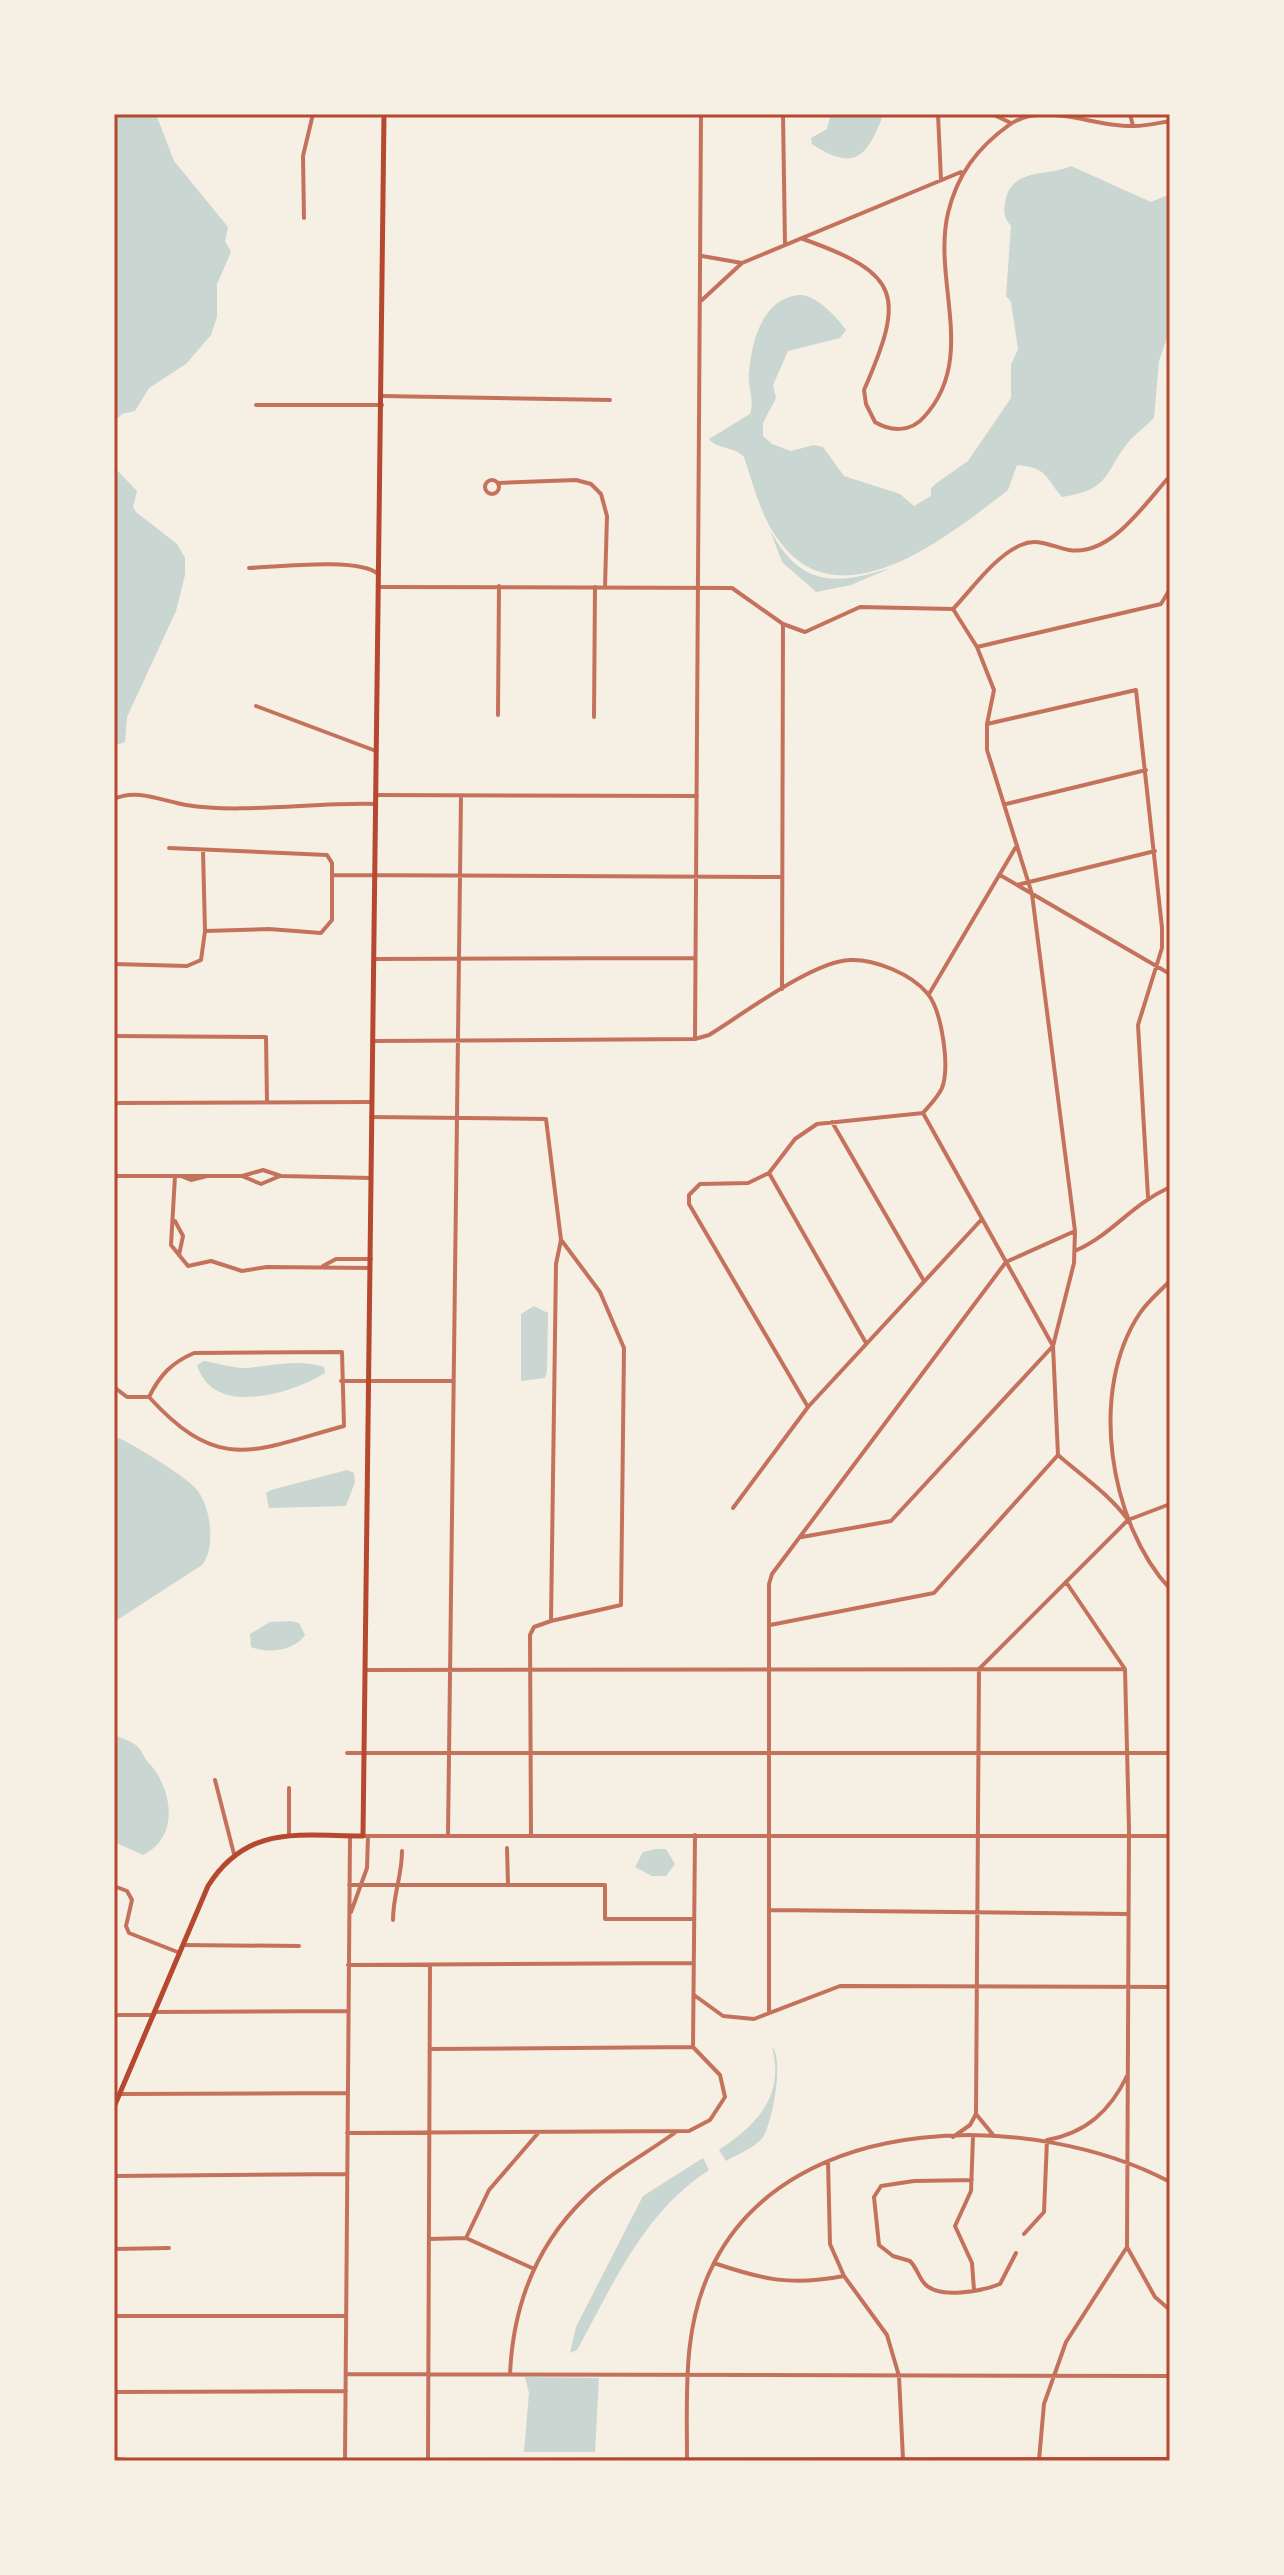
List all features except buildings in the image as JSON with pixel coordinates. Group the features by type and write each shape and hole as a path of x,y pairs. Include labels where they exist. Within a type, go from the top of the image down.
{"main road":[{"path":"114,2107 183,1945 220,1868 250,1844 289,1835 366,1836 371,1102 384,114"},
{"path":"402,2461 687,2458 1170,2460"},
{"path":"114,2460 127,2461"}],"street":[{"path":"304,218 303,156 313,114"},
{"path":"695,1039 701,114"},
{"path":"783,114 785,245"},
{"path":"938,114 941,180"},
{"path":"992,114 1011,123"},
{"path":"1130,114 1133,126"},
{"path":"702,300 742,263 961,172 1011,123 1023,117 1067,117 1133,126 1170,121"},
{"path":"803,239 860,262 873,270 884,285 888,327 864,390 865,401 870,415 882,426 904,429 913,426 941,398 949,374 952,348 946,226 961,172"},
{"path":"702,256 742,263"},
{"path":"382,396 610,400"},
{"path":"256,405 382,405"},
{"path":"379,587 732,588 783,624 805,632 860,607 953,609 1011,551 1022,544 1045,543 1072,551 1098,547 1133,517 1170,476"},
{"path":"498,483 576,480 591,484 601,494 607,516 605,587"},
{"path":"249,568 352,566 371,568 379,576"},
{"path":"498,715 499,586"},
{"path":"594,717 595,587"},
{"path":"977,647 1161,604 1170,589"},
{"path":"953,609 977,647 994,690 987,724 987,750 1032,894 1075,1231 1076,1250 1053,1346 1058,1455 1083,1479 1113,1499 1128,1520 1149,1566 1170,1589"},
{"path":"782,989 783,624"},
{"path":"987,724 1136,690 1162,928 1162,948 1138,1025 1148,1197"},
{"path":"256,706 376,751"},
{"path":"1006,804 1146,770"},
{"path":"376,795 697,796"},
{"path":"114,799 155,796 186,805 224,806 376,804"},
{"path":"448,1835 461,796"},
{"path":"929,994 1017,845"},
{"path":"169,848 225,848 263,854 317,852 327,855 332,863 332,920 321,933 269,929 205,931"},
{"path":"114,964 187,966 201,960 205,931 203,850"},
{"path":"1017,885 1155,851"},
{"path":"332,875 780,877"},
{"path":"1000,875 1170,974"},
{"path":"375,959 695,958"},
{"path":"374,1041 695,1039 709,1035 820,968 851,960 902,974 929,994 938,1016 946,1061 941,1089 923,1113 817,1124 795,1139 769,1173 748,1183 700,1184 689,1195 689,1204 808,1407"},
{"path":"114,1036 266,1037 267,1102"},
{"path":"114,1103 371,1102"},
{"path":"923,1113 1053,1346"},
{"path":"371,1117 546,1119 561,1240 556,1264 551,1621"},
{"path":"832,1122 924,1281"},
{"path":"114,1176 178,1176 191,1180 207,1176 242,1176 263,1170 281,1176 371,1178"},
{"path":"769,1173 866,1343"},
{"path":"178,1176 171,1245 188,1266 211,1261 242,1271 267,1267 371,1268"},
{"path":"242,1176 261,1184 281,1176"},
{"path":"1076,1250 1096,1241 1121,1216 1148,1197 1170,1187"},
{"path":"733,1508 808,1407 982,1219"},
{"path":"175,1221 183,1236 183,1246 178,1256"},
{"path":"769,2013 772,1574 1006,1262 1075,1231"},
{"path":"531,1835 533,1669 530,1635 534,1627 551,1621 621,1605 624,1348 600,1292 561,1240"},
{"path":"321,1267 336,1259 371,1259"},
{"path":"1128,1520 1112,1449 1111,1392 1122,1349 1140,1312 1170,1281"},
{"path":"802,1537 891,1521 1053,1346"},
{"path":"114,1387 127,1397 149,1397 163,1413 211,1446 224,1451 253,1450 344,1426 342,1352 194,1353 174,1362 159,1376 149,1397"},
{"path":"341,1381 452,1381"},
{"path":"770,1625 934,1593 1058,1455"},
{"path":"953,2137 970,2125 976,2114 979,1669 1128,1520 1170,1504"},
{"path":"1066,1582 1125,1669 1129,1753 1127,2247 1147,2286 1170,2310"},
{"path":"366,1670 1125,1669"},
{"path":"347,1753 1170,1753"},
{"path":"215,1780 234,1854"},
{"path":"289,1788 289,1835"},
{"path":"347,2133 689,2131 710,2120 725,2097 720,2075 693,2047 695,1835"},
{"path":"345,2461 350,1836"},
{"path":"349,1918 367,1868 366,1836 1170,1836"},
{"path":"507,1848 508,1885"},
{"path":"393,1920 395,1886 401,1880 402,1851"},
{"path":"349,1885 605,1885 605,1919 694,1919"},
{"path":"114,1886 127,1891 132,1900 126,1926 129,1933 180,1953"},
{"path":"769,1910 1128,1914"},
{"path":"183,1945 299,1946"},
{"path":"348,1965 694,1963"},
{"path":"428,2459 430,1965"},
{"path":"694,1995 723,2016 754,2019 840,1986 1170,1987"},
{"path":"114,2015 347,2011"},
{"path":"430,2049 693,2047"},
{"path":"1047,2140 1066,2137 1090,2124 1116,2098 1128,2074"},
{"path":"119,2094 348,2093"},
{"path":"976,2114 994,2136"},
{"path":"466,2238 489,2190 539,2131"},
{"path":"510,2374 517,2310 532,2268 561,2224 587,2195 678,2131"},
{"path":"687,2458 687,2375 694,2316 713,2263 727,2239 765,2197 797,2175 875,2146 953,2137 994,2136 1047,2140 1127,2161 1170,2182"},
{"path":"973,2137 972,2180 968,2200 955,2226 972,2263 974,2290"},
{"path":"1024,2234 1044,2212 1047,2140"},
{"path":"828,2161 830,2244 844,2276 887,2335 899,2376 903,2459"},
{"path":"114,2176 347,2174"},
{"path":"972,2180 881,2186 874,2197 876,2236 884,2252 910,2261 922,2281 934,2290 974,2290 1000,2284 1016,2253"},
{"path":"428,2239 466,2238 532,2268"},
{"path":"1039,2460 1044,2404 1066,2342 1127,2247"},
{"path":"114,2249 169,2248"},
{"path":"713,2263 782,2283 807,2283 844,2276"},
{"path":"114,2316 346,2316"},
{"path":"347,2374 1170,2376"},
{"path":"114,2392 346,2391"}],"shaded area":[{"path":"114,114 156,114 174,161 228,227 225,241 231,252 217,284 217,317 211,335 186,364 149,388 135,411 122,414 114,422"},
{"path":"831,114 888,114 882,118 864,151 848,158 838,157 812,144 811,138 827,129"},
{"path":"1071,166 1151,202 1170,194 1170,329 1159,361 1154,418 1131,439 1099,484 1090,489 1062,497 1040,471 1017,465 1008,490 949,534 890,566 860,574 831,574 804,565 780,542 768,523 744,457 709,439 750,414 750,360 756,336 767,314 785,299 805,295 825,307 846,330 840,338 788,351 773,385 776,398 763,423 763,436 772,444 791,451 814,445 823,447 844,476 900,494 914,506 931,496 931,488 968,461 1011,398 1011,365 1018,349 1011,302 1006,296 1011,226 1004,210 1009,191 1023,178"},
{"path":"114,467 137,491 133,507 136,512 177,544 185,558 185,575 176,611 127,717 125,742 114,746"},
{"path":"770,530 794,563 822,577 853,577 891,568 851,585 816,592 782,562"},
{"path":"534,1306 548,1313 547,1370 545,1378 521,1381 521,1314"},
{"path":"204,1361 243,1368 306,1363 324,1367 325,1373 274,1394 236,1396 219,1392 206,1381 197,1365"},
{"path":"114,1436 158,1460 192,1484 206,1506 210,1538 202,1565 114,1622"},
{"path":"347,1470 354,1473 355,1482 346,1506 269,1508 266,1493 271,1490"},
{"path":"270,1622 299,1623 305,1635 294,1645 273,1650 251,1647 250,1634"},
{"path":"114,1735 139,1748 156,1772 167,1798 168,1824 163,1836 155,1847 143,1855 114,1842"},
{"path":"666,1849 675,1864 666,1876 652,1876 635,1867 643,1852"},
{"path":"772,2047 777,2076 767,2129 756,2144 726,2161 719,2150 756,2119 771,2095 775,2081"},
{"path":"703,2158 709,2170 686,2187 648,2228 577,2350 570,2353 576,2327 643,2196"},
{"path":"525,2377 599,2378 595,2452 524,2452 529,2393"}]}
